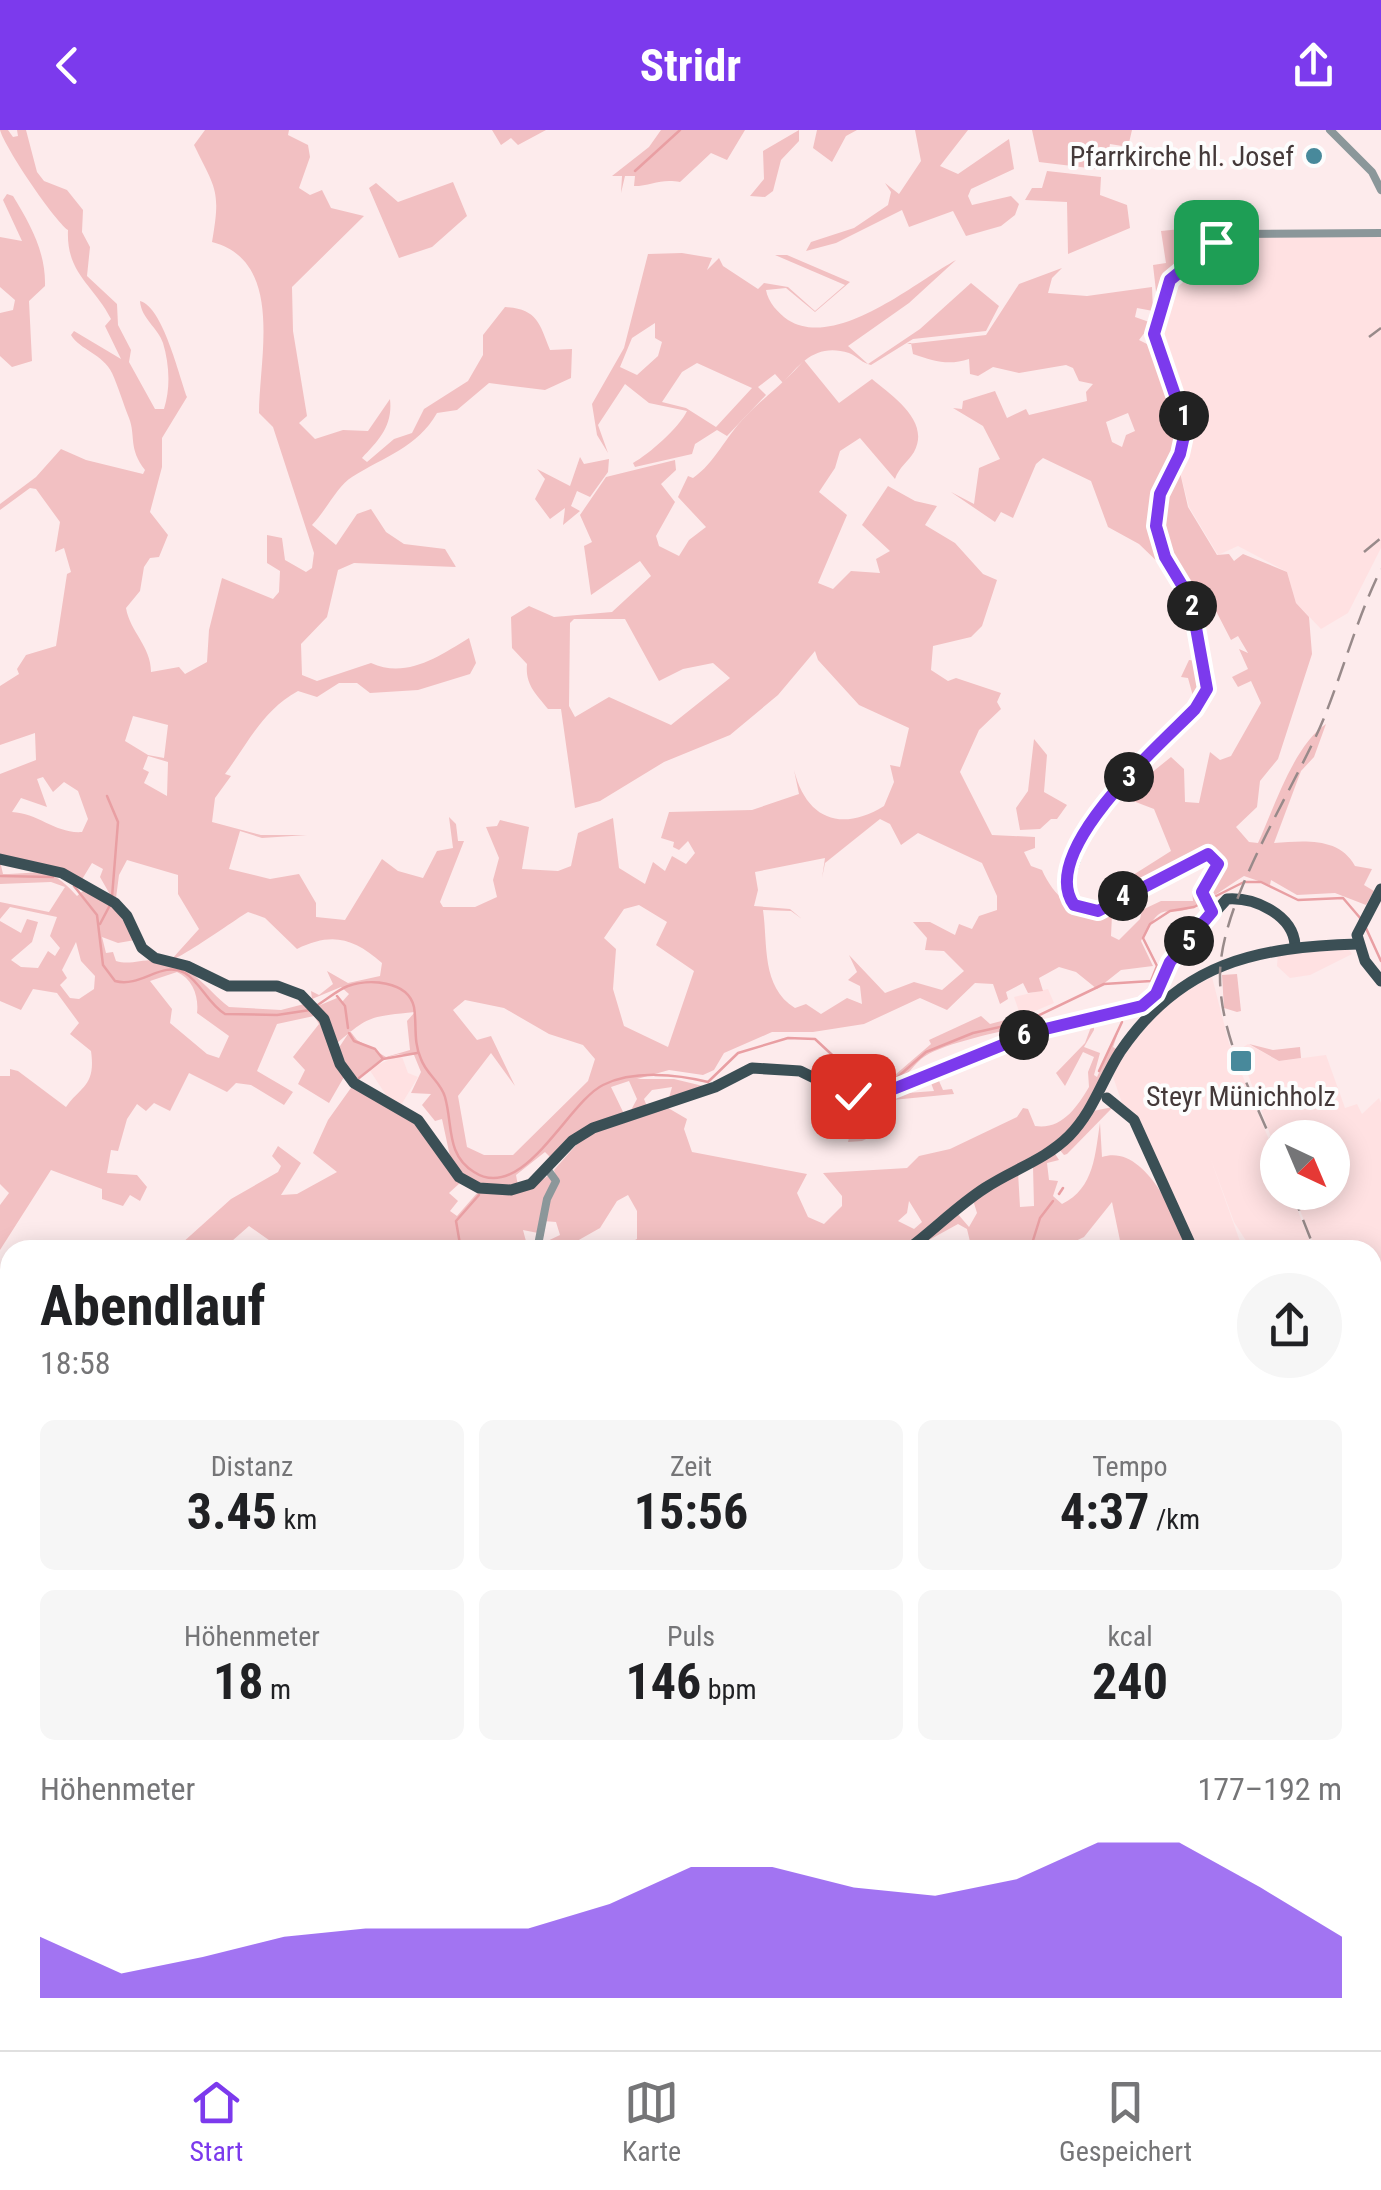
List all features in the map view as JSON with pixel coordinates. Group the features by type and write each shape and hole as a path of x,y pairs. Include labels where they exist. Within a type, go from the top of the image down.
{"main road":[{"path":"0,859 56,871 112,901 151,956 187,966 222,985 282,987 314,1006 342,1068 355,1083 418,1120 452,1168 477,1188 518,1189 548,1170 572,1141 592,1128 715,1086 752,1068 796,1070 849,1095 866,1098 1054,1026 1136,1009 1160,986 1170,962 1207,905 1228,899 1249,902 1287,920 1295,944"},
{"path":"1381,890 1361,930 1368,966 1381,981"},
{"path":"920,1240 984,1189 1055,1148 1102,1100 1108,1073 1140,1026 1185,987 1243,958 1361,930"},
{"path":"1316,943 1361,930"},
{"path":"1102,1100 1128,1112 1188,1240"}],"street":[{"path":"1330,130 1372,172 1381,190"},
{"path":"1207,905 1205,883 1218,867 1216,858 1208,854 1098,911 1077,908 1067,890 1091,818 1205,694 1208,676 1196,644 1191,600 1160,546 1157,509 1180,454 1186,427 1176,389 1156,344 1160,306 1179,270 1210,246 1238,234 1381,233"},
{"path":"540,1240 547,1199 556,1181 548,1170"}],"shaded area":[{"path":"0,130 8,130 13,137 18,136 17,130 26,130 37,172 44,181 67,190 83,210 82,232 90,247 87,276 117,304 118,325 131,350 129,362 155,409 164,409 166,401 167,359 161,338 143,313 140,301 163,328 187,397 162,438 162,467 150,512 168,535 159,557 150,558 144,567 140,591 126,608 148,654 151,672 179,667 185,674 207,662 209,630 222,578 273,599 279,592 280,571 267,563 267,535 282,538 285,560 306,572 312,568 314,553 273,427 259,413 263,314 259,290 250,269 235,253 212,242 215,191 194,145 205,130 289,130 288,135 308,145 310,157 299,188 310,195 322,190 331,208 364,216 292,287 293,331 307,416 299,423 315,439 343,430 368,431 390,399 387,425 362,458 367,462 394,439 412,433 424,409 468,381 483,355 483,335 505,307 530,314 550,350 572,349 571,378 545,390 489,383 457,410 437,413 410,443 347,481 312,525 336,545 357,514 371,509 386,532 404,544 445,549 456,567 354,563 338,570 327,617 301,644 302,675 317,681 371,663 397,669 409,667 469,638 476,663 470,674 418,690 370,693 357,683 339,683 317,697 298,691 265,718 225,774 231,776 215,798 212,822 261,835 307,835 262,838 240,831 229,869 270,879 299,874 316,903 316,917 345,920 382,859 398,871 423,878 437,851 453,848 449,817 456,824 458,841 464,841 440,902 443,907 475,907 497,897 493,880 499,858 486,827 497,826 500,820 529,827 522,869 558,871 571,866 578,833 613,818 619,868 645,884 653,862 665,871 672,856 686,864 695,853 688,841 679,850 673,847 674,842 661,838 669,812 752,810 799,794 794,770 807,800 827,816 853,819 884,806 894,782 890,765 900,767 909,728 859,705 818,660 815,651 778,695 730,735 664,762 600,801 575,808 561,709 548,709 539,699 530,684 527,664 512,648 511,617 529,606 554,617 612,612 651,576 640,561 591,595 584,546 592,542 580,515 606,477 675,460 676,470 661,484 675,502 656,536 659,546 679,556 689,540 706,527 678,497 688,476 693,478 701,472 745,417 804,360 839,403 872,379 907,410 918,441 895,479 860,438 840,451 835,468 819,492 847,515 818,583 833,589 851,571 880,573 876,559 890,551 862,525 888,486 915,501 937,506 925,525 955,543 983,574 997,580 982,626 971,637 933,646 931,670 948,681 956,678 1001,693 997,702 1001,709 979,730 960,772 992,835 1035,837 1035,848 1024,852 1031,866 1042,870 1066,902 1101,919 1105,911 1096,907 1122,882 1171,851 1154,809 1133,801 1140,782 1171,757 1184,769 1185,802 1199,803 1210,752 1220,760 1231,756 1261,703 1251,681 1238,687 1232,677 1248,669 1239,649 1248,653 1238,636 1231,640 1216,611 1208,613 1210,624 1200,632 1194,604 1207,602 1207,592 1190,593 1161,556 1165,569 1139,544 1108,527 1091,481 1043,458 1036,464 1013,518 1001,512 995,522 951,492 974,504 979,468 1000,459 983,426 953,408 962,409 963,401 995,391 1007,418 1026,409 1029,415 1087,401 1086,392 1093,384 1079,381 1073,368 1066,365 1019,373 993,367 978,376 970,374 969,359 928,359 913,354 911,344 986,335 1019,284 1062,268 1052,278 1048,293 1087,296 1152,287 1153,311 1137,308 1135,317 1152,323 1139,340 1153,347 1187,434 1179,468 1188,507 1217,555 1229,554 1234,561 1243,554 1287,572 1296,603 1309,617 1312,654 1278,759 1260,781 1257,807 1236,827 1249,842 1258,843 1295,761 1326,724 1314,757 1301,771 1274,843 1331,845 1355,866 1372,869 1364,885 1374,891 1366,905 1335,893 1297,895 1271,880 1270,885 1244,876 1196,906 1161,913 1141,941 1153,966 1121,970 1097,989 1076,972 1059,967 1039,978 1043,991 1028,993 1023,983 1006,992 1008,999 1000,1004 993,984 975,983 947,1010 920,998 864,1024 813,1032 772,1032 724,1053 714,1070 703,1075 669,1070 637,1079 674,1079 703,1086 669,1098 672,1087 652,1090 644,1099 648,1109 631,1110 637,1099 629,1081 611,1087 625,1116 609,1120 553,1160 545,1152 516,1175 518,1186 473,1184 451,1161 442,1119 435,1121 422,1105 431,1094 411,1093 421,1072 414,1055 382,1060 357,1083 338,1049 348,1034 336,1044 318,1006 337,998 342,1002 349,994 341,987 312,999 311,991 319,995 333,984 327,971 348,983 380,976 382,963 361,948 332,939 297,949 265,918 248,912 171,960 199,929 178,894 178,875 127,860 119,875 116,898 112,898 100,877 103,869 92,863 81,881 0,858 0,774 36,760 35,733 0,745 0,686 19,674 17,669 26,655 56,646 67,574 71,572 64,548 55,552 60,522 36,489 30,488 0,510 0,504 36,477 61,449 86,460 143,474 145,470 136,455 131,424 112,373 71,335 74,331 121,359 105,326 111,319 76,269 68,230 42,199","holes":["1128,413 1135,431 1126,435 1122,447 1112,442 1106,422","574,619 625,619 659,681 683,669 713,663 730,678 671,725 609,697 575,717 569,706 570,623","133,716 168,725 164,758 148,755 125,741","148,756 168,762 167,796 144,783 149,772 143,769","43,777 53,792 64,782 78,791 88,819 82,832 64,830 12,812 21,798 47,807 37,779","880,819 890,824 901,845 918,833 982,863 997,896 997,910 979,916 972,929 959,924 955,935 930,922 913,922 927,938 925,950 944,951 964,971 942,990 914,982 885,993 849,955 857,972 848,980 860,986 862,1004 847,998 821,1014 806,1004 795,1008 784,999 776,989 768,964 763,910 791,911 802,919 790,909 754,906 758,890 755,872 825,858 822,878 825,863","1207,850 1217,855 1221,863 1205,888 1192,890 1193,901 1161,901 1142,910 1140,919 1119,940 1111,936 1112,915 1130,900 1130,890 1165,875 1170,881","639,905 667,922 656,945 694,971 668,1047 624,1026 613,989 616,949 604,938 624,909","465,1000 504,1008 549,1034 583,1045 595,1059 588,1081 513,1155 484,1155 467,1147 458,1096 491,1053 515,1086 491,1036 477,1040 453,1010","415,1012 407,1021 410,1050 386,1057 357,1040 351,1032 371,1019"]},
{"path":"492,130 546,130 518,145 511,138 501,145"},
{"path":"661,130 745,130 727,160 711,153 680,182 634,186 635,176 625,176 621,193 622,176 612,176 649,147"},
{"path":"799,130 799,141 781,160 773,191 765,197 750,196 764,179 763,151"},
{"path":"817,130 857,130 846,136 832,162 813,148"},
{"path":"915,130 968,130 940,166 958,174 1009,139 1014,169 971,189 968,196 972,205 1011,196 1019,204 1015,215 1001,226 966,236 953,211 909,227 902,210 836,243 806,251 811,242 854,228 888,205 891,192 885,183 899,194 921,161"},
{"path":"1032,130 1132,130 1128,147 1110,144 1105,170 1039,162"},
{"path":"1047,171 1101,177 1100,195 1127,205 1130,228 1068,254 1067,202 1025,200 1032,188 1042,188"},
{"path":"453,182 467,216 432,247 399,258 369,188 376,183 398,202"},
{"path":"7,194 13,196 36,239 45,286 29,301 32,361 12,367 0,356 0,313 13,310 15,300 0,287 0,237 22,241 3,200"},
{"path":"1181,229 1186,259 1170,274 1157,300 1153,265 1166,263 1161,231"},
{"path":"1381,236 1381,548 1348,613 1321,629 1296,603 1287,572 1238,546 1218,555 1189,507 1179,468 1187,432 1184,407 1157,338 1166,293 1184,267 1234,237"},
{"path":"682,253 712,258 707,270 719,258 723,266 758,289 764,283 788,287 815,311 845,285 775,255 787,255 850,282 815,312 786,288 766,290 781,314 807,327 829,327 874,310 956,260 909,303 848,346 868,364 849,353 828,351 811,356 783,383 775,374 758,387 766,395 727,436 717,430 695,444 692,454 635,467 633,463 663,440 687,411 649,403 625,384 598,425 608,453 597,435 592,404 624,348 648,254","holes":["655,323 655,338 662,342 658,356 637,375 620,367 632,338","697,363 752,388 716,427 686,408 662,402 682,372"]},
{"path":"971,283 999,306 986,331 913,339 868,364 920,329"},
{"path":"580,457 584,464 609,459 608,472 590,497 577,491 571,506 580,511 563,525 565,508 550,519 535,499 545,479 537,469 570,486"},
{"path":"1189,660 1198,661 1205,681 1201,696 1193,696 1188,678 1181,677"},
{"path":"1034,739 1047,755 1044,792 1067,805 1057,819 1051,819 1040,829 1020,830 1016,808 1028,791"},
{"path":"0,861 3,874 44,873 59,879 77,896 85,889 114,905 135,940 118,943 102,937 106,953 113,952 116,961 154,960 178,965 229,1007 281,1010 308,1003 317,1014 344,1077 329,1103 298,1084 305,1070 293,1057 319,1024 314,1016 277,1024 257,1071 293,1092 284,1105 251,1085 236,1083 227,1092 189,1073 170,1111 154,1103 146,1111 137,1104 127,1119 118,1151 111,1150 107,1173 137,1175 147,1187 140,1201 130,1195 123,1206 102,1199 102,1189 51,1170 6,1240 0,1240 0,1205 9,1193 0,1184 0,1076 10,1076 10,1069 18,1071 66,1107 91,1072 91,1051 70,1034 79,1023 57,993 33,989 21,1010 0,1001 0,921 21,933 27,919 38,922 32,942 11,960 21,967 38,968 48,951 55,956 60,948 50,936 57,917 10,907 0,919 0,902 49,912 65,887 51,882 0,884","holes":["76,942 81,961 95,976 94,989 79,999 70,998 60,985 67,978 62,970","177,972 194,989 197,1013 229,1036 219,1058 207,1054 170,1023 172,1009 150,981"]},
{"path":"1347,947 1352,954 1310,975 1290,978 1277,966 1278,952"},
{"path":"1237,974 1241,1011 1237,1012 1224,1008 1222,975"},
{"path":"1212,977 1229,1043 1261,1120 1260,1210 1298,1210 1309,1240 1246,1240 1234,1222 1210,1157 1239,1240 1193,1240 1136,1114 1122,1103 1112,1074 1152,1019 1184,992"},
{"path":"1048,989 1054,1003 1021,1017 1014,997"},
{"path":"981,1016 990,1024 1013,1018 1017,1028 940,1049 921,1059 893,1086 888,1081 931,1044 929,1040"},
{"path":"1094,1019 1094,1030 1084,1047 1100,1053 1094,1075 1097,1077 1121,1024 1113,1047 1118,1050 1100,1089 1062,1139 917,1240 635,1240 637,1211 628,1195 617,1201 600,1228 579,1240 550,1240 560,1235 556,1222 543,1221 557,1180 554,1170 585,1135 663,1105 687,1119 684,1129 692,1152 807,1174 797,1193 808,1217 824,1224 842,1206 842,1196 823,1173 907,1168 919,1156 950,1149 1017,1117 1023,1108 1028,1109 1035,1126 1061,1121 1089,1087 1088,1072 1094,1057 1083,1052 1065,1086 1056,1073 1085,1043","holes":["909,1201 922,1222 914,1229 898,1221 907,1213"]},
{"path":"1248,1044 1279,1061 1326,1055 1345,1108 1357,1104 1362,1114 1379,1098 1381,1240 1312,1240 1300,1210 1350,1210 1350,1120 1265,1120 1239,1050"},
{"path":"1249,1044 1273,1050 1300,1047 1301,1058 1279,1061"},
{"path":"401,1054 408,1073 418,1077 401,1105 386,1095 369,1069"},
{"path":"935,1072 943,1090 952,1089 954,1094 882,1101 883,1131 862,1141 848,1142 858,1099 903,1086 907,1093 934,1091 928,1075"},
{"path":"353,1085 412,1119 461,1182 449,1193 458,1201 450,1211 457,1216 478,1192 534,1186 549,1175 554,1181 538,1233 523,1230 526,1240 269,1240 249,1226 233,1240 185,1240 231,1199 278,1172 281,1166 272,1156 278,1146 301,1163 281,1195 297,1194 337,1172 313,1153 328,1120"},
{"path":"1113,1107 1064,1155 1059,1149 1093,1111"},
{"path":"1100,1123 1102,1157 1118,1156 1145,1171 1167,1202 1185,1240 1120,1240 1112,1202 1078,1240 970,1240 967,1229 958,1224 923,1240 957,1213 969,1227 977,1213 973,1200 1018,1172 1020,1207 1034,1206 1033,1167 1054,1152 1059,1160 1047,1163 1049,1180 1058,1181 1053,1196 1062,1204 1081,1189 1094,1158"}],"waterway":[{"path":"635,171 680,130"},
{"path":"1217,221 1227,229"},
{"path":"1230,229 1235,230"},
{"path":"107,796 118,822 112,897"},
{"path":"0,876 53,877"},
{"path":"892,1082 926,1052 973,1033 1027,1021 1104,984 1151,981 1157,966 1143,938 1150,924 1170,911 1194,907 1244,882 1261,882 1298,900 1343,898 1361,919"},
{"path":"74,886 97,915 103,965 115,981 134,981 176,970 191,977 225,1014 277,1015 310,1010"},
{"path":"100,924 110,905"},
{"path":"1365,926 1381,961"},
{"path":"316,1006 356,984 376,982 404,991 414,1007 421,1059 445,1097 459,1157 474,1172 492,1178 510,1174 527,1163 589,1095 603,1085 628,1077 655,1075 708,1082 738,1053 788,1038 815,1039 858,1079 880,1087"},
{"path":"337,996 345,1006 348,1028"},
{"path":"1099,1071 1122,1022"},
{"path":"349,1033 354,1041 375,1049 383,1059 417,1053"},
{"path":"359,1078 383,1059"},
{"path":"1059,1194 1063,1188"},
{"path":"459,1240 456,1221 479,1195"},
{"path":"1033,1240 1040,1218 1053,1201"}],"railway":[{"path":"1369,337 1381,328"},
{"path":"1364,552 1381,538"},
{"path":"1263,1120 1226,1023 1220,977 1223,947 1245,881 1324,718 1381,569"},
{"path":"1299,1210 1311,1240"}],"place":[{"name":"Pfarrkirche hl. Josef","path":"1314,156"},
{"name":"Steyr Münichholz","path":"1241,1061"}],"route":[{"path":"853,1096 876,1096 998,1044 1054,1026 1130,1012 1142,1006 1156,994 1170,962 1212,912 1202,892 1218,864 1208,854 1146,882 1098,911 1085,912 1071,903 1067,885 1081,837 1091,818 1195,709 1207,689 1208,676 1196,644 1191,600 1165,557 1156,526 1160,494 1180,454 1186,427 1154,334 1170,280 1216,242"}]}
